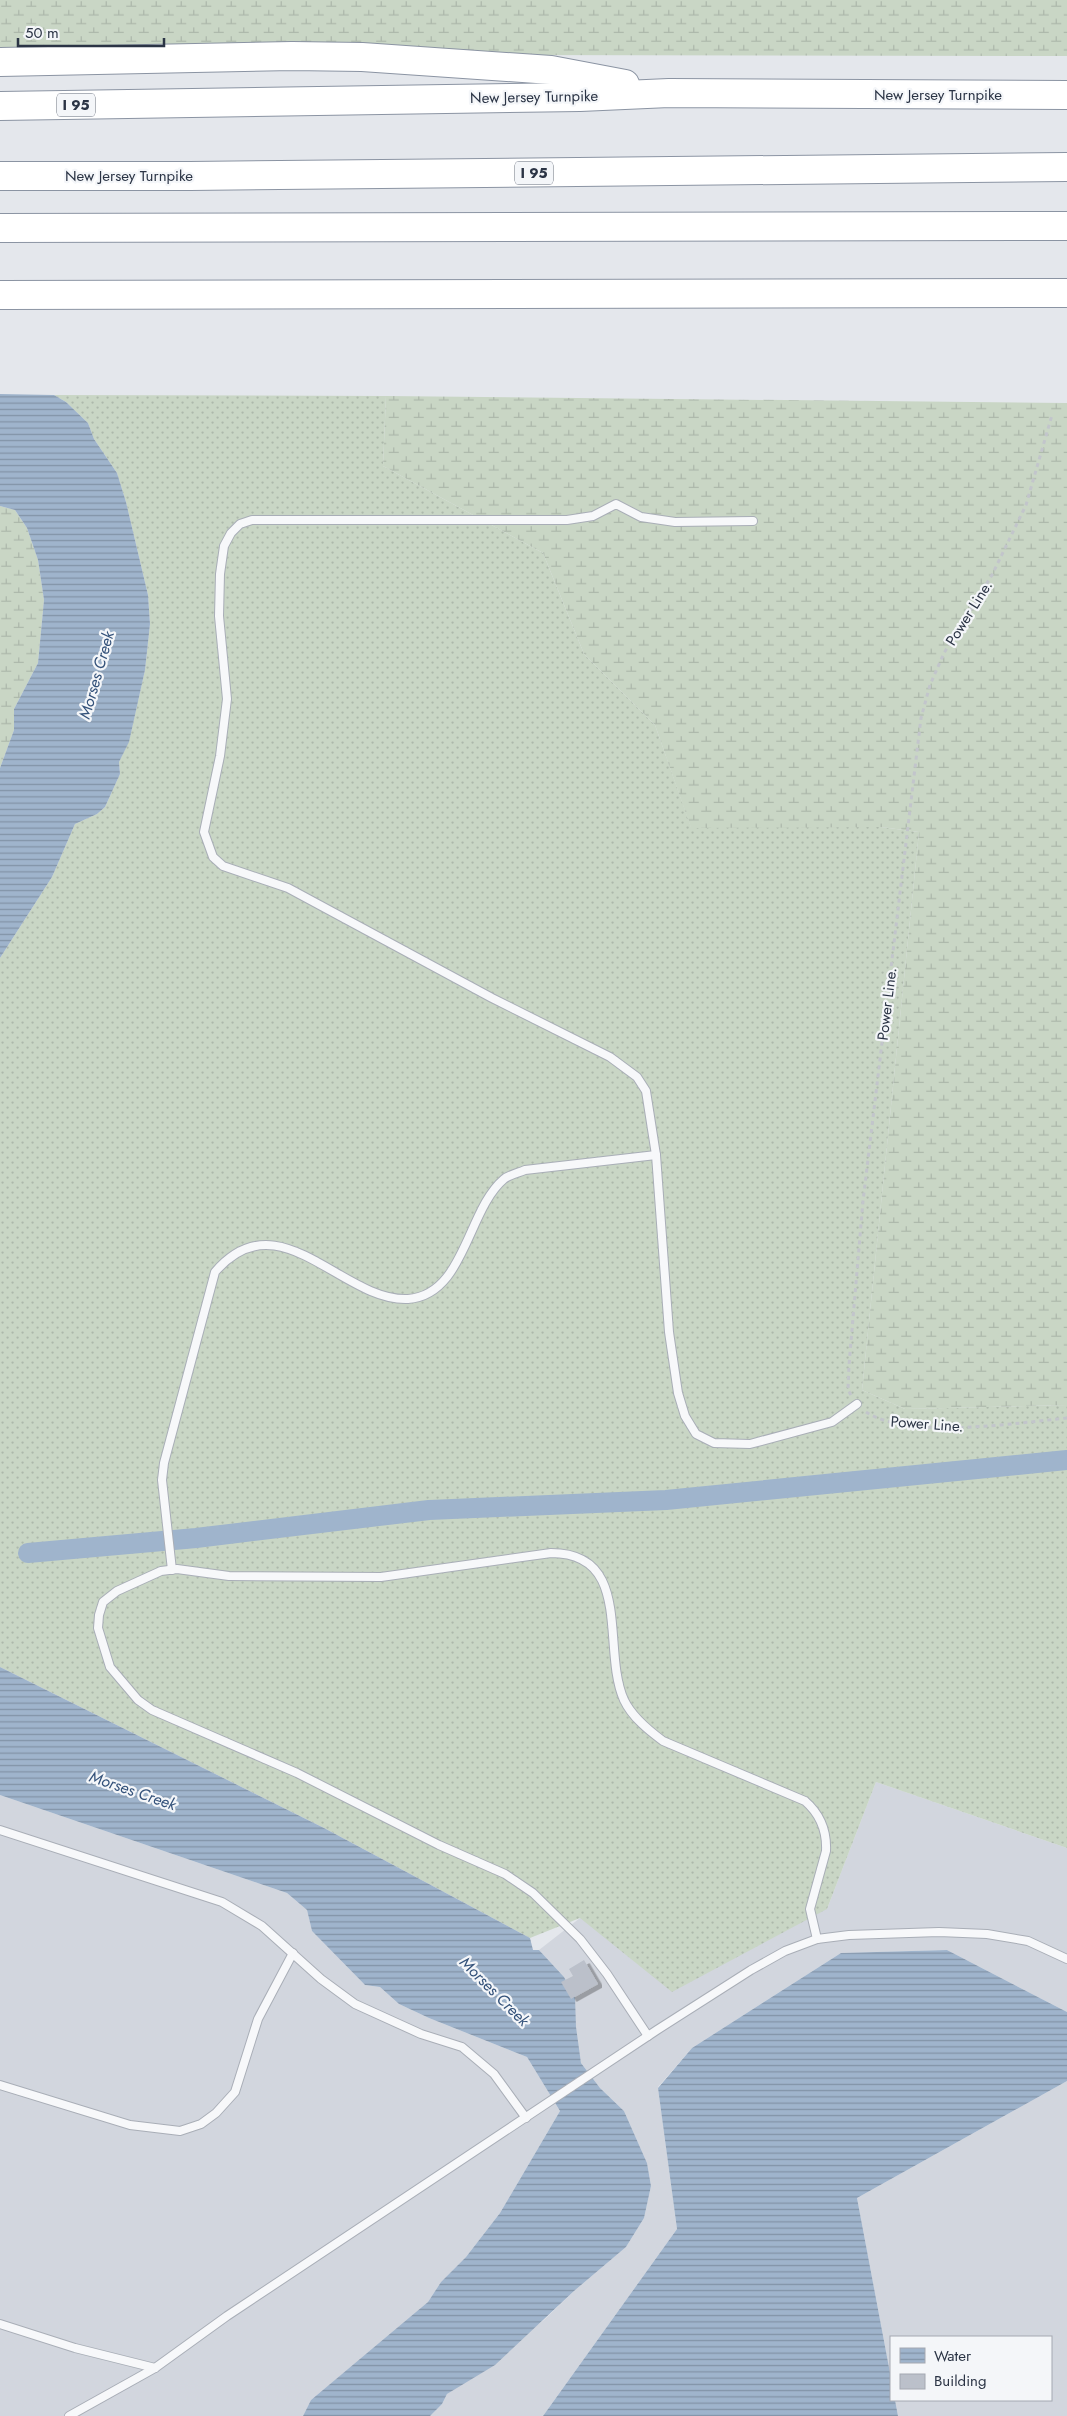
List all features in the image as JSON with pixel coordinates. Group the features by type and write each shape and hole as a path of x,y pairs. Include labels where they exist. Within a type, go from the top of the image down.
{"highway":[{"path":"0,62 292,56 362,57 551,70 668,93"},
{"name":"New Jersey Turnpike","path":"0,106 570,97 668,93 1067,96"},
{"name":"New Jersey Turnpike","path":"0,176 220,176 1067,167"},
{"path":"0,228 1067,226"},
{"path":"0,295 1067,292"}],"lane":[{"path":"753,521 675,522 641,517 616,504 593,516 567,520 252,520 240,524 231,533 224,546 220,574 219,616 227,699 220,756 204,832 213,856 223,866 288,888 492,998 627,1067 637,1076 646,1091 656,1155 669,1332 678,1393 685,1416 696,1434 714,1442 750,1444 832,1422 857,1404"},
{"path":"172,1570 162,1480 164,1463 215,1272 228,1257 243,1250 263,1246 289,1248 373,1292 397,1299 410,1299 428,1294 446,1278 460,1259 485,1202 505,1179 525,1170 656,1155"},
{"path":"648,2036 607,1974 580,1940 532,1893 505,1874 439,1845 296,1773 152,1710 138,1700 110,1667 98,1628 99,1615 104,1602 117,1591 161,1571 172,1570 229,1576 381,1577 551,1553 564,1553 580,1558 595,1569 604,1580 610,1604 618,1681 624,1700 633,1714 663,1741 805,1801 820,1817 826,1841 826,1851 810,1909 817,1939"},
{"path":"0,1830 222,1902 262,1926 293,1954 355,2004 421,2034 462,2047 494,2074 526,2118"},
{"path":"69,2416 155,2368 227,2316 648,2036 751,1970 785,1951 817,1939 849,1935 939,1932 987,1934 1028,1941 1067,1959"},
{"path":"0,2085 130,2125 180,2131 201,2124 216,2113 234,2092 258,2018 293,1954"},
{"path":"0,2324 75,2348 155,2368"}],"path":[{"name":"Power Line.","path":"1052,415 1026,505 992,575 944,653 930,685 921,718 863,1201 848,1390 860,1409 880,1420 926,1427 965,1428 1067,1418"}],"shaded area":[{"path":"876,1782 1067,1848 1067,2012 947,1950 841,1953 692,2048 658,2087 677,2229 543,2416 430,2416 442,2404 447,2394 544,2320 574,2291 626,2247 644,2218 651,2186 647,2163 624,2111 600,2088 581,2063 575,2027 575,1997 564,1977 539,1950 580,1918 827,1909"},
{"path":"0,1795 287,1893 307,1910 312,1931 365,1985 380,1987 399,2004 527,2057 560,2111 500,2213 466,2257 441,2282 428,2302 311,2400 303,2416 0,2416"},
{"path":"1067,2081 1067,2416 898,2416 895,2401 1052,2401 1052,2336 890,2336 890,2373 857,2198"}],"green space":[{"path":"0,0 1067,0 1067,56 0,54"},
{"path":"54,395 386,396 383,466 543,553 584,654 655,725 691,827 881,827 919,832 862,1390 905,1409 1067,1405 1067,1848 876,1782 827,1909 672,1992 580,1918 530,1938 324,1828 0,1667 0,958 52,877 75,824 97,814 105,807 120,774 119,762 129,741 145,670 150,624 148,595 126,502 117,473 94,439 88,423 66,402"},
{"path":"386,396 1067,403 1067,1405 905,1409 862,1390 919,832 881,827 691,828 655,725 584,654 543,553 383,466"},
{"path":"0,506 15,510 27,528 38,560 44,600 38,663 14,709 14,730 0,768"}],"water":[{"name":"Morses Creek","path":"0,394 54,395 66,402 88,423 94,439 117,473 126,502 148,595 150,624 145,670 129,742 119,762 120,774 105,807 97,814 75,824 52,877 0,958 0,768 14,730 14,709 38,663 44,600 38,560 27,528 15,510 0,506"},
{"name":"Morses Creek","path":"0,1667 324,1828 530,1938 533,1950 539,1950 564,1977 575,1997 576,2027 581,2063 600,2088 624,2111 647,2163 651,2186 644,2218 626,2247 574,2291 495,2365 447,2394 442,2404 430,2416 303,2416 311,2400 428,2302 441,2282 466,2257 500,2213 560,2111 527,2057 399,2004 380,1987 365,1985 312,1931 307,1910 287,1893 0,1795"},
{"path":"947,1950 1067,2012 1067,2081 857,2198 890,2373 890,2401 895,2401 898,2416 543,2416 677,2229 658,2088 692,2048 841,1953"}],"building":[{"path":"584,1960 598,1984 571,1999 561,1982 573,1976 569,1969"}],"waterway":[{"path":"28,1553 196,1538 429,1510 666,1500 1067,1460"}]}
